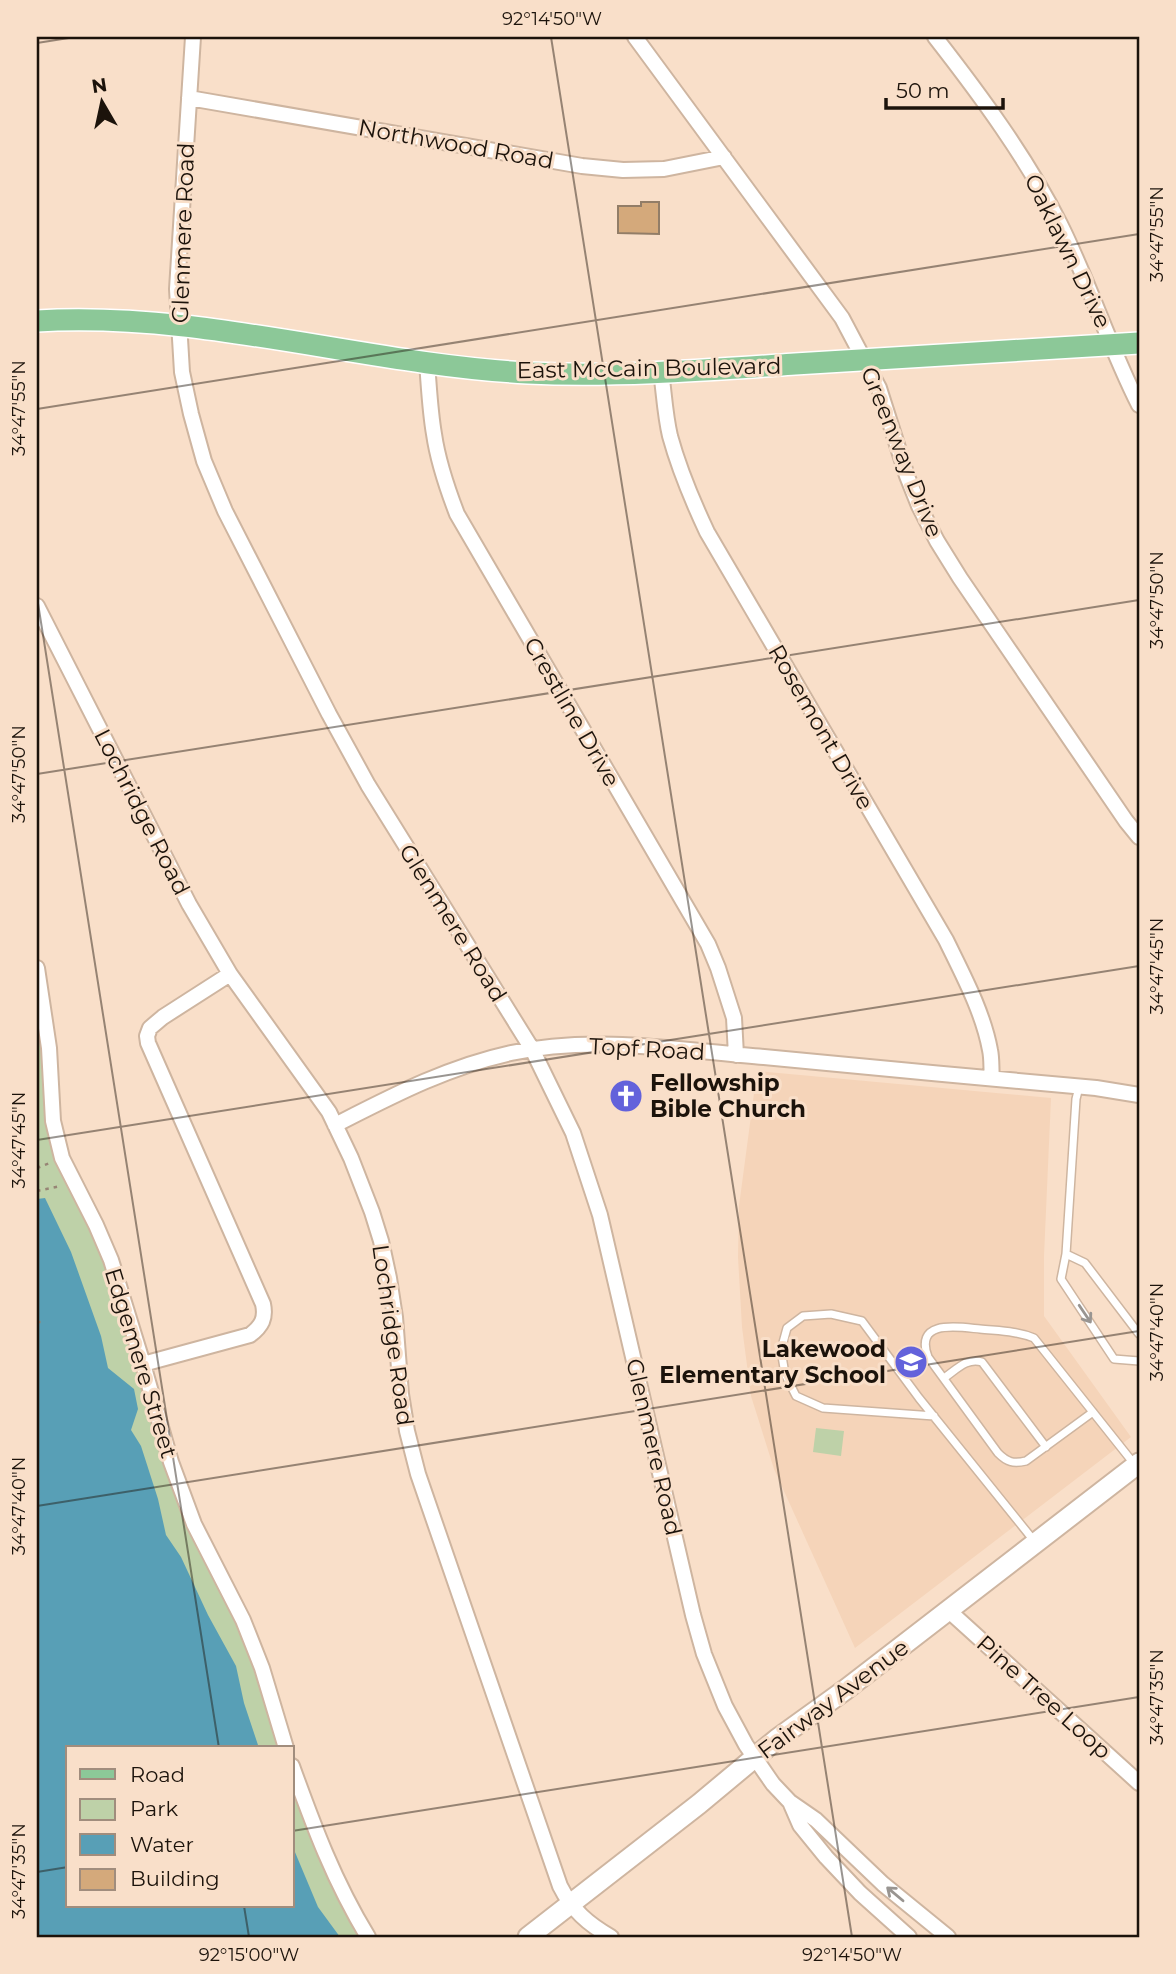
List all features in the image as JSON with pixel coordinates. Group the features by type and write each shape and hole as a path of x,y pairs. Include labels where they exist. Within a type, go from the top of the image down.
{"main road":[{"name":"East McCain Boulevard","path":"37,321 114,319 179,325 226,330 427,363 530,373 580,374 1139,343"}],"street":[{"name":"Glenmere Road","path":"193,37 177,289 182,372 204,461 225,511 329,714 368,785 532,1049 573,1133 600,1215 704,1654 725,1706 755,1758 790,1802 816,1820 883,1884 948,1937"},
{"name":"Greenway Drive","path":"635,37 835,308 879,388 907,476 937,541 1139,837"},
{"name":"Oaklawn Drive","path":"935,37 1012,141 1036,180 1078,262 1139,405"},
{"name":"Northwood Road","path":"189,98 623,170 664,169 724,157"},
{"name":"Crestline Drive","path":"427,363 435,442 457,514 708,944 734,1018 736,1055"},
{"name":"Rosemont Drive","path":"661,371 670,434 692,500 707,532 946,940 968,984 981,1020 991,1054 992,1078"},
{"name":"Lochridge Road","path":"37,606 189,904 230,974 329,1112 351,1158 381,1241 389,1278 401,1394 418,1474 560,1886 570,1904 589,1924 611,1937"},
{"name":"Edgemere Street","path":"37,968 46,1024 54,1129 62,1158 111,1260 164,1441 186,1505 243,1620 262,1668 285,1746"},
{"path":"143,1364 250,1335 262,1323 263,1304 148,1043 150,1028 230,974"},
{"name":"Topf Road","path":"335,1125 439,1074 532,1049 586,1045 627,1045 992,1078 1139,1095"},
{"name":"Fairway Avenue","path":"528,1937 755,1758 1138,1465"},
{"name":"Pine Tree Loop","path":"948,1610 1139,1783"},
{"path":"294,1771 329,1865 346,1901 368,1937"},
{"name":"Glenmere Road","path":"790,1802 800,1825 826,1857 860,1894 909,1937"}],"lane":[{"path":"1079,1086 1066,1254 1061,1279 1114,1359 1139,1361"},
{"path":"1066,1254 1085,1263 1139,1334"},
{"path":"934,1416 823,1408 796,1396 785,1374 781,1350 787,1328 803,1316 831,1314 862,1321 1036,1543"},
{"path":"1093,1412 1026,1461 1006,1461 928,1357 924,1347 926,1337 932,1331 947,1326 1021,1333 1034,1338 1138,1465"},
{"path":"944,1378 969,1361 982,1362 1046,1447"}],"path":[{"path":"37,1191 74,1184"},
{"path":"37,1322 44,1322"}],"shaded area":[{"name":"Lakewood Elementary School","path":"757,1071 1051,1098 1044,1316 1131,1437 855,1648 774,1469 751,1396 742,1327 738,1257 739,1206"}],"green space":[{"path":"37,987 56,1137 96,1225 171,1462 243,1620 288,1746 66,1746 66,1908 294,1908 294,1764 368,1937 37,1937"},
{"path":"816,1428 844,1431 841,1456 813,1452"}],"water":[{"path":"45,1198 71,1252 101,1336 108,1368 134,1389 138,1409 131,1430 141,1446 166,1535 181,1557 236,1666 244,1703 258,1746 66,1746 66,1908 294,1908 294,1850 318,1907 340,1937 37,1937 37,1199"}],"building":[{"path":"641,202 659,202 659,234 618,233 618,206 641,206"}],"place":[{"name":"Fellowship Bible Church","path":"626,1096"},
{"name":"Lakewood Elementary School","path":"911,1362"}]}
